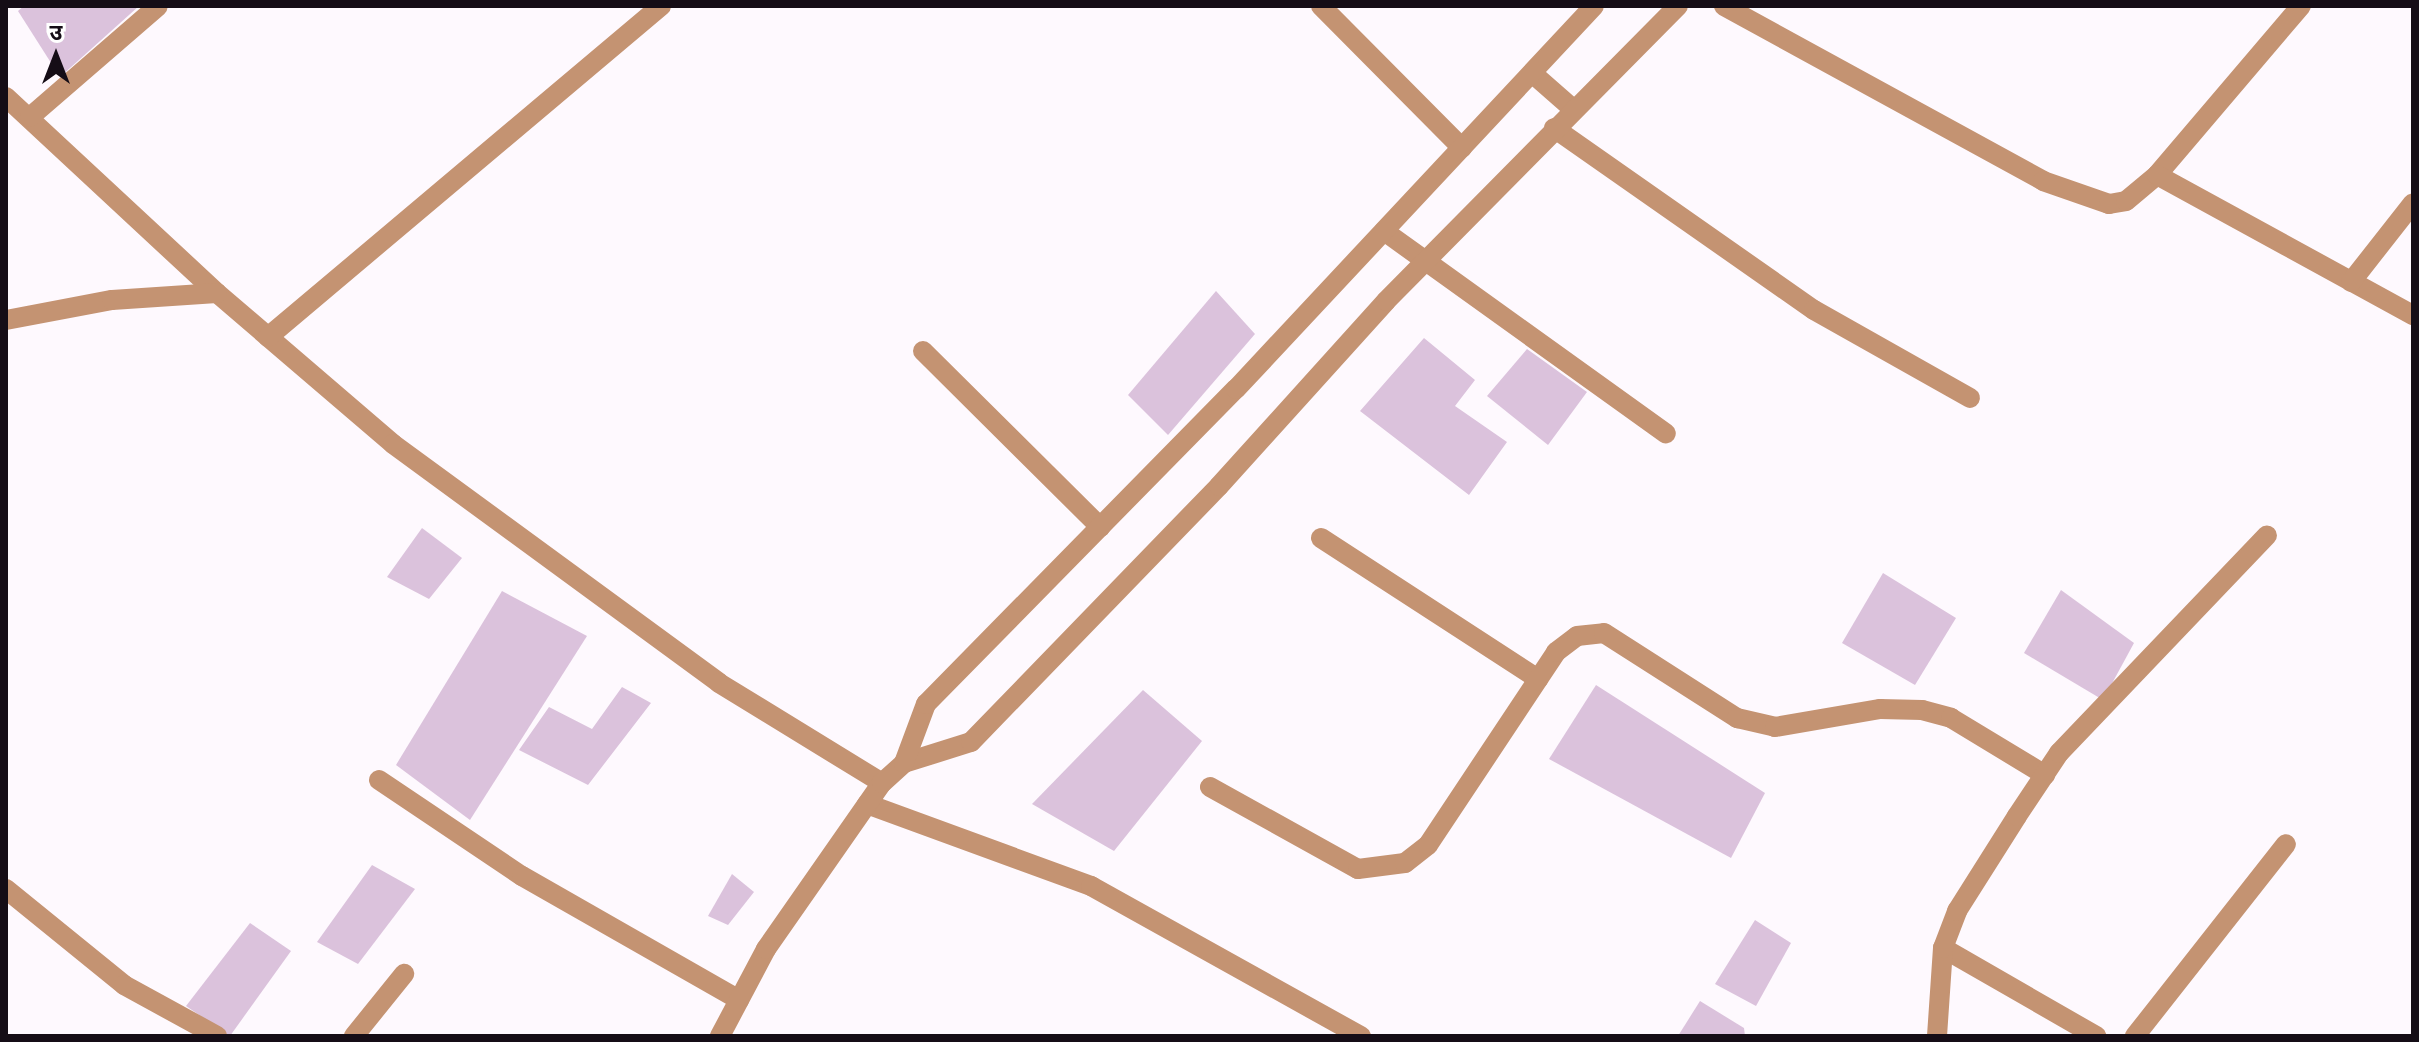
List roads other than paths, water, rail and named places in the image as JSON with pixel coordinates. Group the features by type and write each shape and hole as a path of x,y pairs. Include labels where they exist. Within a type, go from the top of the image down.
{"street":[{"path":"30,117 158,6"},
{"path":"268,337 661,6"},
{"path":"1321,6 1462,148"},
{"path":"904,763 926,704 1384,231 1594,6"},
{"path":"720,1036 766,949 882,783 904,763 971,742 1219,486 1425,261 1678,6"},
{"path":"1724,6 2043,181 2088,200 2126,201 2157,175 2301,6"},
{"path":"1532,73 1573,109"},
{"path":"6,97 217,293 393,444 719,683 882,783"},
{"path":"1554,128 1814,310 1970,398"},
{"path":"2157,175 2413,315"},
{"path":"2351,282 2413,203"},
{"path":"1384,231 1666,434"},
{"path":"6,320 112,300 217,293"},
{"path":"923,351 1100,527"},
{"path":"1937,1036 1943,948 1957,911 2045,775 2267,535"},
{"path":"1321,538 1538,679"},
{"path":"1210,787 1358,869 1405,863 1428,845 1556,652 1577,636 1604,633 1737,718 1775,727 1880,709 1922,710 1951,718 2045,775"},
{"path":"379,780 522,876 739,1000"},
{"path":"867,804 1091,886 1361,1036"},
{"path":"2135,1036 2286,844"},
{"path":"6,889 124,985 217,1036"},
{"path":"1943,948 2096,1036"},
{"path":"354,1036 404,974"}]}
